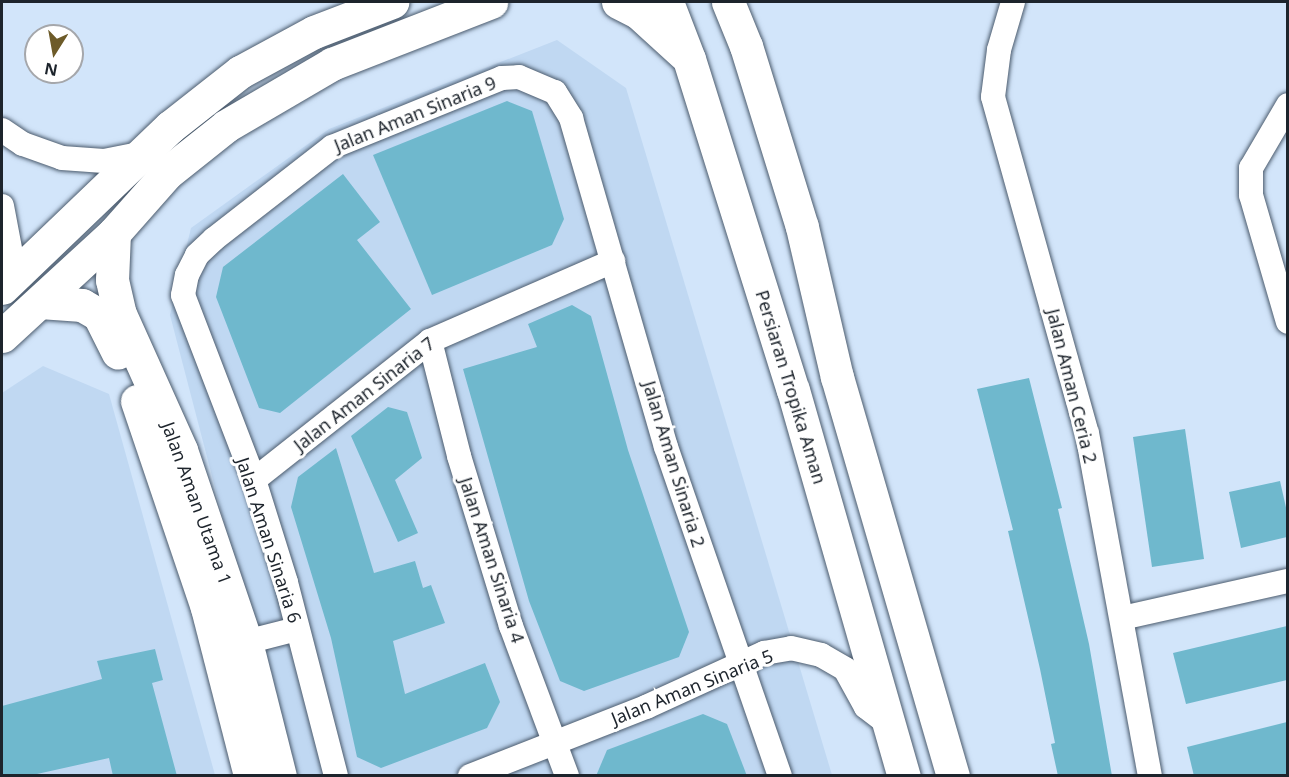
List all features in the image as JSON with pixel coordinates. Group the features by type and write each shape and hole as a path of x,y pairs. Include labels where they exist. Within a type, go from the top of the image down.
{"street":[{"path":"8,282 170,127 240,72 314,32 392,2"},
{"path":"2,336 114,233 167,173 226,126 332,64 491,2"},
{"path":"618,2 638,12 689,59"},
{"name":"Persiaran Tropika Aman","path":"667,2 689,59 793,390 904,776"},
{"path":"728,2 746,46 802,227 837,377 953,776"},
{"path":"746,46 751,2"},
{"name":"Jalan Aman Ceria 2","path":"1013,2 999,50 993,97 1087,433 1150,776"},
{"name":"Jalan Aman Sinaria 9","path":"187,275 197,255 214,239 332,147 502,78 519,77 555,92 572,118 582,148"},
{"path":"1287,105 1251,168 1251,195 1287,322"},
{"path":"2,130 23,144 62,158 105,161 144,153"},
{"name":"Jalan Aman Sinaria 2","path":"582,148 666,447 740,667 780,776"},
{"path":"2,206 8,282"},
{"name":"Jalan Aman Utama 1","path":"114,233 112,280 120,314 181,450 246,642 280,776"},
{"name":"Jalan Aman Sinaria 7","path":"254,480 430,341 613,261"},
{"name":"Jalan Aman Sinaria 6","path":"187,275 183,295 191,323 254,480 336,776"},
{"name":"Jalan Aman Utama 1","path":"40,302 82,305 104,321 158,458 207,608 250,776"},
{"name":"Jalan Aman Sinaria 4","path":"430,341 476,512 511,626 567,776"},
{"path":"1122,618 1287,581"},
{"path":"207,608 246,642"},
{"path":"225,679 246,642 297,629"},
{"name":"Jalan Aman Sinaria 5","path":"470,776 740,667 764,653 791,648 820,655 845,669 866,707 890,725"}],"shaded area":[{"path":"557,40 626,88 832,775 290,775 170,315 191,228 329,129"},
{"path":"43,366 109,394 215,775 2,776 2,393"}],"building":[{"path":"507,101 532,111 564,219 552,245 432,295 373,155"},
{"path":"343,174 380,222 357,240 411,309 280,413 259,408 216,297 223,267"},
{"path":"572,305 591,316 628,450 689,632 679,657 584,691 560,681 529,601 463,369 537,347 528,324"},
{"path":"1029,378 1062,508 1058,509 1089,644 1112,776 1058,776 1051,744 1055,743 1008,531 1013,530 977,389"},
{"path":"388,407 407,412 422,458 395,480 418,533 398,542 351,436"},
{"path":"1185,429 1204,559 1152,567 1133,437"},
{"path":"336,448 374,573 415,561 423,588 431,585 445,623 393,641 405,694 485,663 500,702 487,728 381,768 357,757 331,638 291,507 298,477"},
{"path":"1280,481 1287,512 1287,537 1241,548 1229,492"},
{"path":"1287,626 1287,680 1186,704 1173,653"},
{"path":"155,649 163,680 152,683 177,776 113,776 109,758 28,776 2,776 2,706 102,679 97,661"},
{"path":"703,714 727,724 747,776 596,776 607,750"},
{"path":"1287,722 1287,776 1194,776 1187,747"}]}
